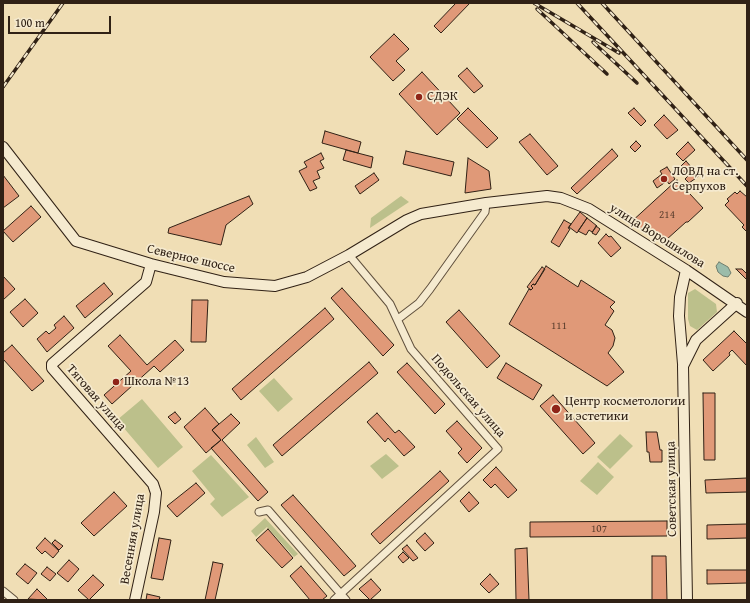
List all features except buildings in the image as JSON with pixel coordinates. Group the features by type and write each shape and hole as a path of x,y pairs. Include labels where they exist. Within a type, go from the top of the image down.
{"street":[{"name":"Северное шоссе","path":"3,147 76,240 150,264 224,282 275,286 307,277 407,220 421,214 486,202 547,196"},
{"name":"улица Ворошилова","path":"547,196 561,198 589,209 737,303 747,312"},
{"path":"398,319 418,303 430,289 485,212 486,202"},
{"name":"Подольская улица","path":"334,600 343,597 498,449 411,349 390,304 348,255"},
{"name":"Тяговая улица","path":"150,264 146,282 52,364 52,368 153,484"},
{"path":"683,366 679,316 681,292 686,270"},
{"name":"Советская улица","path":"687,600 683,366 692,345 737,303"},
{"path":"679,316 686,332 696,336 704,333"},
{"name":"Весенняя улица","path":"135,600 154,512 156,493 153,484"},
{"path":"259,512 268,510 343,597"},
{"path":"3,591 14,600"}],"green space":[{"path":"401,196 409,202 370,228 371,218"},
{"path":"695,289 716,304 717,312 697,330 690,326 688,319 688,293"},
{"path":"274,378 293,399 278,412 259,391"},
{"path":"142,399 183,447 158,468 117,420"},
{"path":"620,434 633,446 610,469 597,457"},
{"path":"256,437 274,462 265,468 247,445"},
{"path":"386,454 399,466 382,479 370,466"},
{"path":"211,455 249,497 222,517 210,504 215,499 192,471"},
{"path":"598,462 614,477 597,495 580,481"},
{"path":"265,518 298,554 294,557 267,527 256,537 251,531"}],"shaded area":[{"path":"719,262 728,267 731,273 728,277 723,276 718,272 716,266"}],"railway":[{"path":"3,87 63,3"},
{"path":"534,3 619,53"},
{"path":"577,3 747,186"},
{"path":"602,3 747,160"},
{"path":"537,9 607,74"},
{"path":"593,42 637,83"}],"place":[{"name":"СДЭК","path":"419,97"},
{"name":"ЛОВД на ст. Серпухов","path":"664,179"},
{"name":"Школа №13","path":"116,382"},
{"name":"Центр косметологии и эстетики","path":"556,409"}]}
